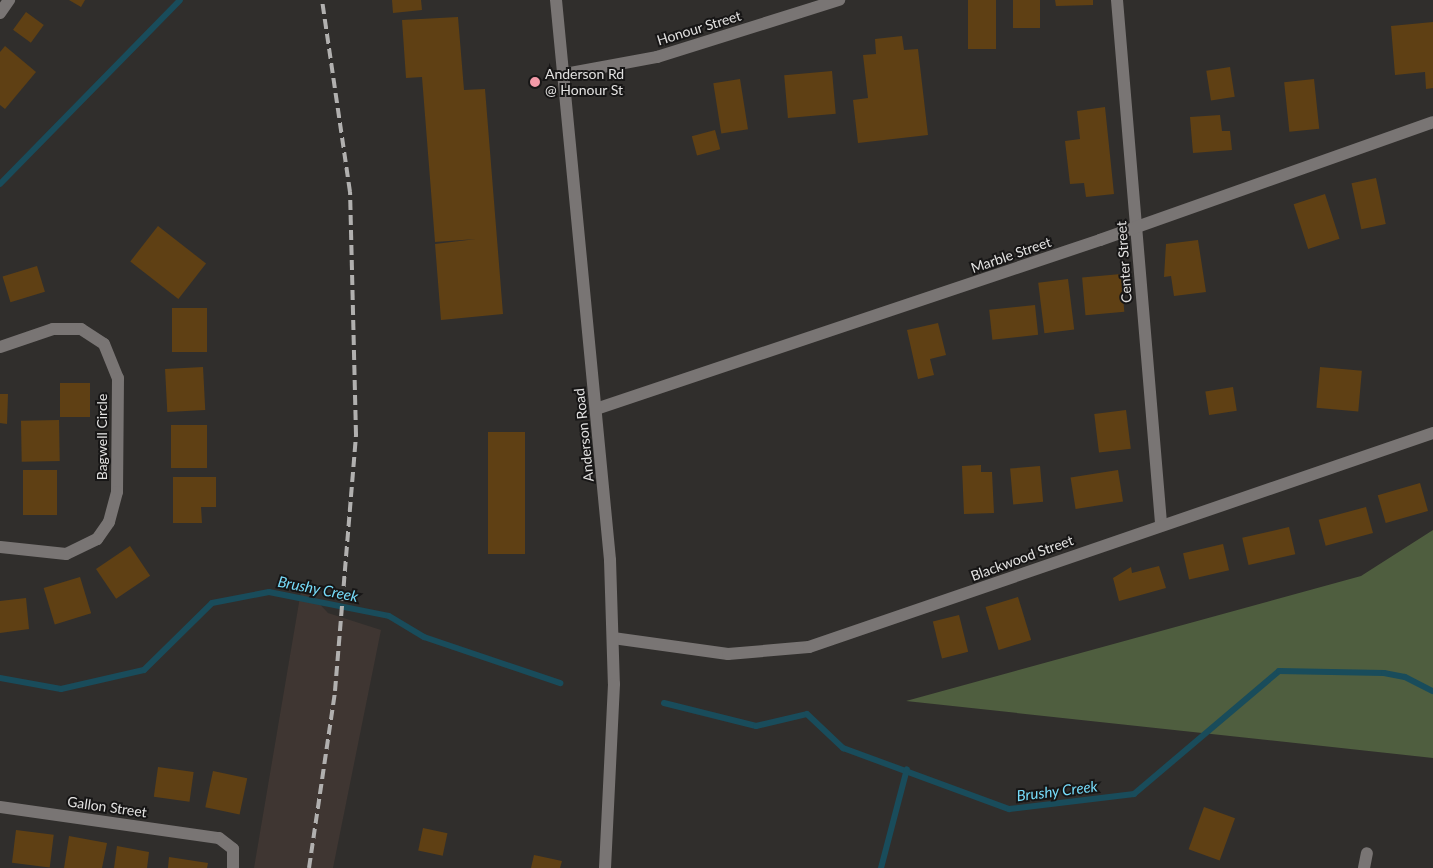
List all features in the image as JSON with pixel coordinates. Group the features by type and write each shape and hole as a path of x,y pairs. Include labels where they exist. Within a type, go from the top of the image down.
{"street":[{"path":"0,13 9,0"},
{"name":"Anderson Road","path":"556,0 565,74 596,409 613,638 612,769 606,868"},
{"name":"Honour Street","path":"565,74 657,57 839,0"},
{"name":"Center Street","path":"1116,0 1161,523"},
{"name":"Marble Street","path":"596,409 1136,227 1433,122"},
{"name":"Bagwell Circle","path":"0,347 53,329 81,329 104,344 118,378 117,492 109,522 97,539 66,554 0,547"},
{"name":"Blackwood Street","path":"613,638 728,654 809,648 1161,523 1433,433"},
{"name":"Gallon Street","path":"0,807 211,837 228,842 233,849 233,868"},
{"path":"1364,868 1367,853"}],"shaded area":[{"path":"302,585 328,613 381,630 333,868 254,868"}],"green space":[{"path":"1433,530 1433,758 906,701 1361,576"}],"building":[{"path":"69,0 85,0 81,7"},
{"path":"392,0 421,0 422,10 393,13"},
{"path":"968,0 996,0 996,49 968,49"},
{"path":"1013,0 1040,0 1040,28 1013,28"},
{"path":"1055,0 1093,0 1093,5 1056,6"},
{"path":"26,12 44,25 31,43 13,30"},
{"path":"458,17 464,90 485,89 503,314 441,320 435,244 476,239 435,242 422,77 406,78 402,20"},
{"path":"1433,22 1433,88 1426,89 1425,72 1395,75 1391,26"},
{"path":"902,36 904,50 918,49 928,135 858,143 853,100 868,98 863,55 876,54 875,39"},
{"path":"5,46 36,72 5,109 0,105 0,52"},
{"path":"1230,67 1235,97 1211,100 1206,71"},
{"path":"832,71 836,114 788,118 784,75"},
{"path":"740,79 748,129 721,134 713,83"},
{"path":"1314,79 1319,129 1289,132 1284,82"},
{"path":"1105,107 1114,194 1086,197 1084,183 1070,184 1065,141 1080,139 1077,111"},
{"path":"1220,115 1222,131 1230,131 1232,150 1193,153 1190,117"},
{"path":"715,130 720,149 697,156 692,136"},
{"path":"1376,178 1386,224 1361,229 1352,183"},
{"path":"1325,194 1340,239 1308,249 1294,204"},
{"path":"158,226 206,264 178,299 130,261"},
{"path":"1198,240 1206,292 1174,296 1171,276 1164,277 1166,244"},
{"path":"37,266 45,292 10,302 3,277"},
{"path":"1121,274 1124,312 1085,315 1082,277"},
{"path":"1068,279 1074,330 1044,333 1038,283"},
{"path":"1035,305 1038,335 992,340 989,310"},
{"path":"172,308 207,308 207,352 172,352"},
{"path":"938,323 946,355 930,359 934,375 918,379 907,330"},
{"path":"203,367 205,410 167,412 165,369"},
{"path":"1320,367 1362,371 1358,412 1316,408"},
{"path":"60,383 90,383 90,417 60,417"},
{"path":"1233,387 1237,411 1209,415 1205,391"},
{"path":"0,394 8,394 7,424 0,423"},
{"path":"1126,410 1131,449 1099,453 1094,414"},
{"path":"59,420 60,461 22,462 21,421"},
{"path":"171,425 207,425 207,468 171,468"},
{"path":"488,432 525,432 525,554 488,554"},
{"path":"981,465 981,472 992,472 994,513 964,514 962,466"},
{"path":"1040,466 1043,502 1013,504 1010,469"},
{"path":"23,470 57,470 57,515 23,515"},
{"path":"1118,470 1123,502 1076,509 1071,478"},
{"path":"173,477 216,477 216,507 201,507 202,523 173,523"},
{"path":"1420,483 1428,511 1386,523 1378,495"},
{"path":"1366,507 1373,533 1326,546 1319,520"},
{"path":"1289,527 1295,554 1249,565 1242,538"},
{"path":"1223,544 1229,570 1189,580 1183,553"},
{"path":"130,546 150,576 116,599 96,569"},
{"path":"1159,566 1166,588 1119,601 1113,578 1131,567 1132,573"},
{"path":"80,577 91,613 55,624 44,588"},
{"path":"1018,597 1031,640 999,650 985,607"},
{"path":"26,598 29,629 0,633 0,601"},
{"path":"959,615 968,652 942,658 933,622"},
{"path":"158,767 194,772 189,802 154,797"},
{"path":"213,771 247,778 240,814 205,807"},
{"path":"1204,807 1235,818 1220,861 1189,849"},
{"path":"423,828 447,833 443,856 418,850"},
{"path":"16,830 54,835 50,867 12,863"},
{"path":"69,836 107,843 102,868 64,868"},
{"path":"117,846 149,852 147,868 114,868"},
{"path":"534,855 562,861 560,868 531,868"},
{"path":"169,857 208,863 207,868 168,868"}],"waterway":[{"path":"0,184 180,0"},
{"name":"Brushy Creek","path":"0,678 61,689 144,670 212,603 269,592 389,616 424,637 560,683"},
{"name":"Brushy Creek","path":"664,703 756,726 807,714 843,748 1009,809 1134,794 1279,671 1384,673 1405,677 1433,691"},
{"path":"881,868 907,769"}],"railway":[{"path":"309,868 335,691 356,435 350,192 322,0"}],"place":[{"name":"Anderson Rd @ Honour St","path":"535,82"}]}
